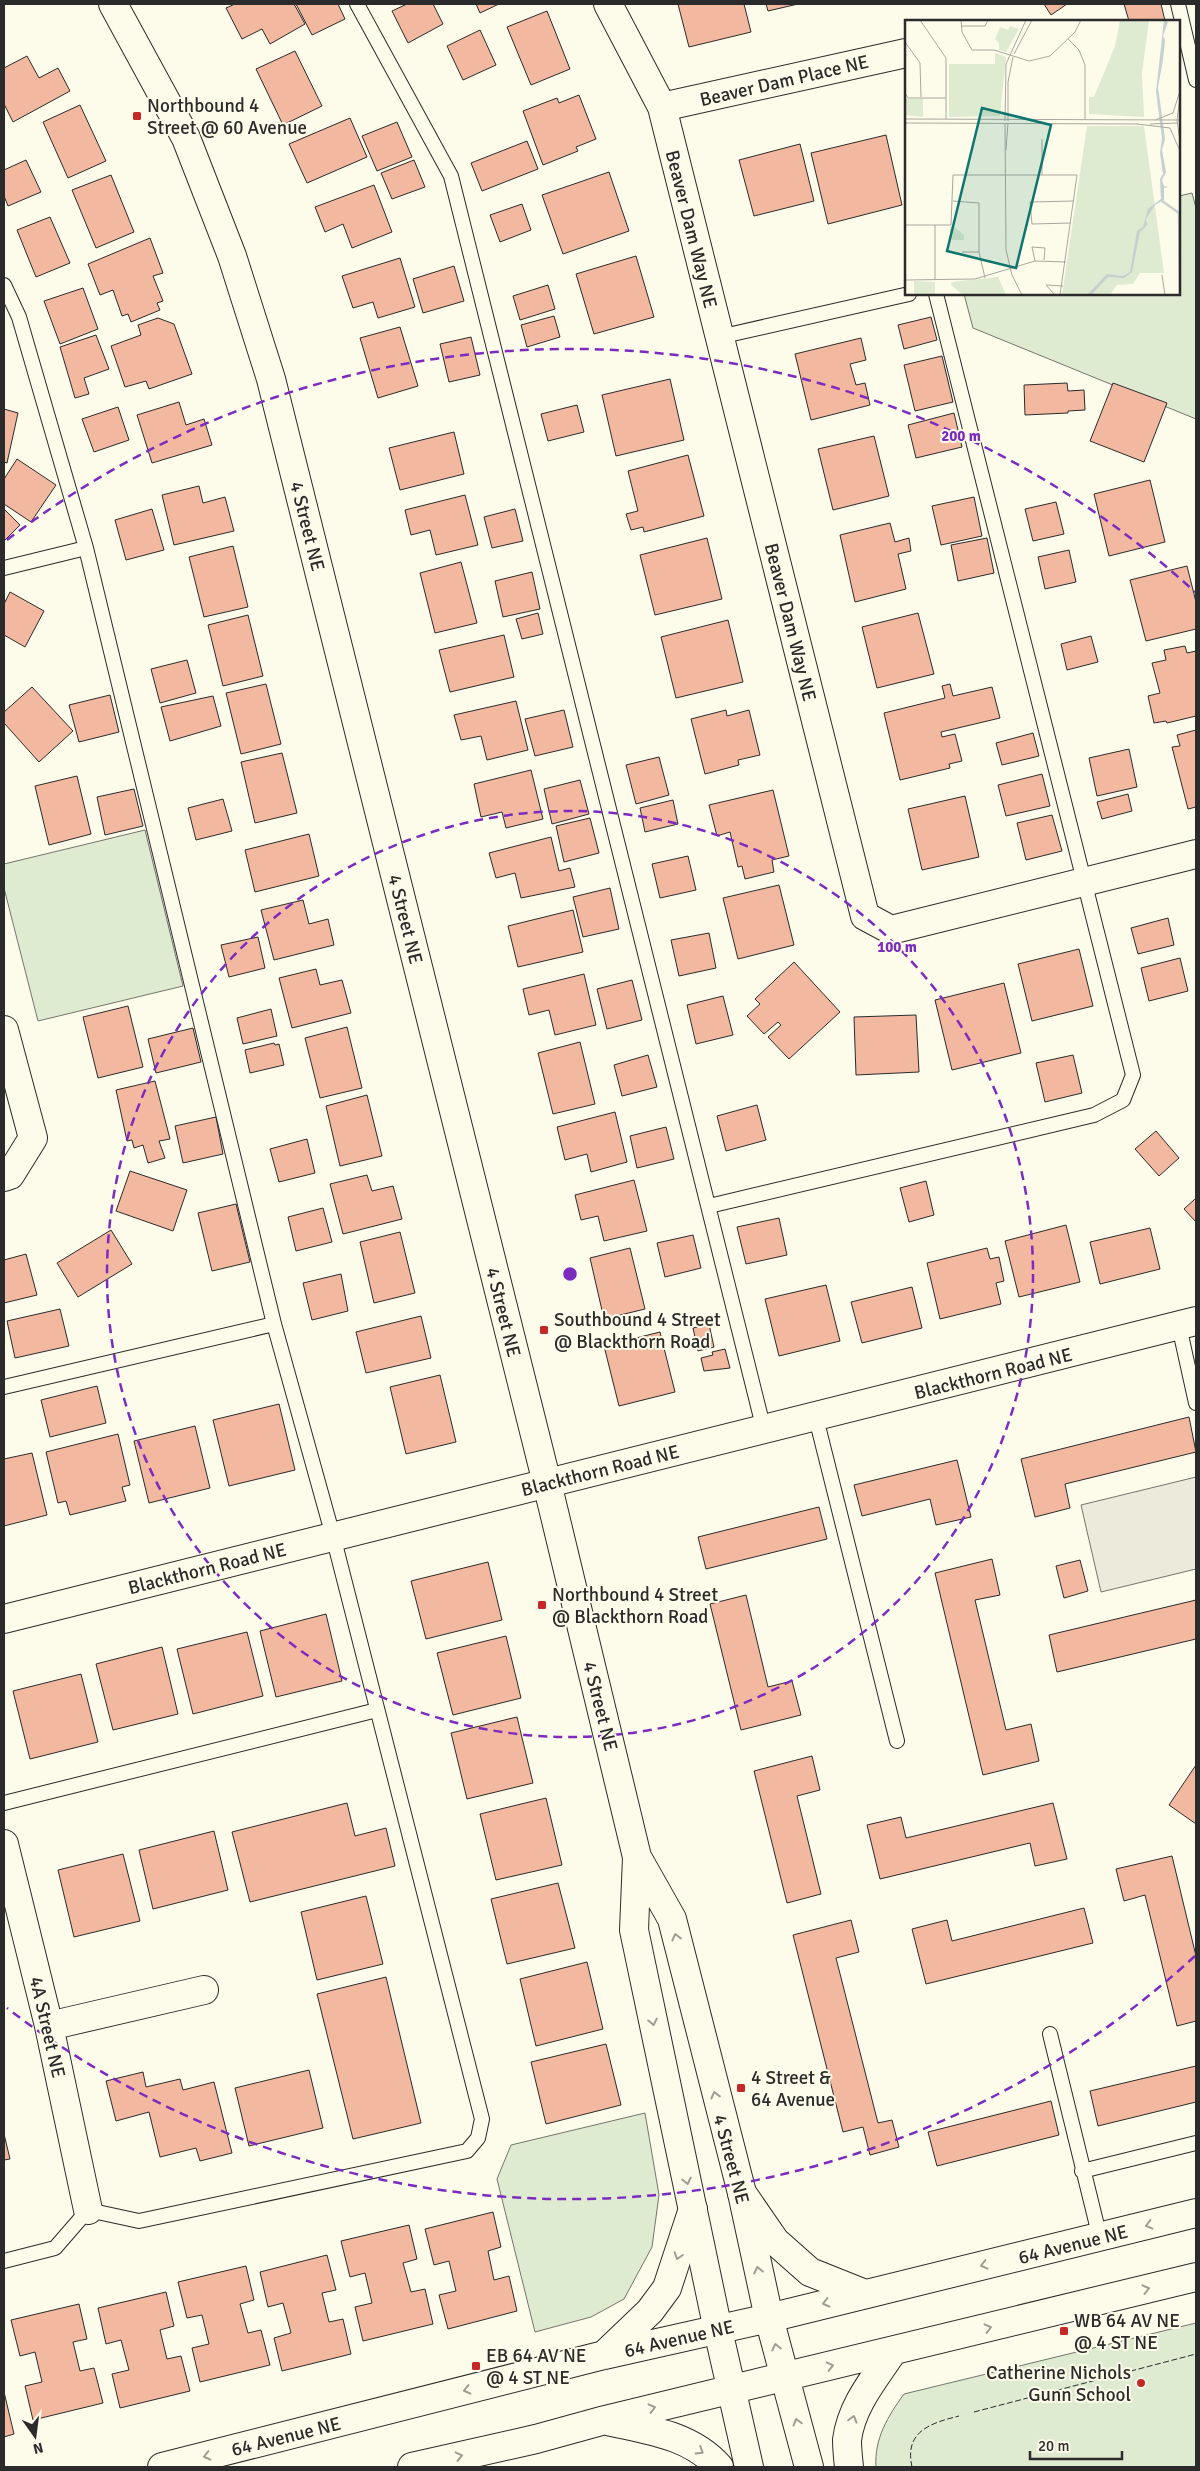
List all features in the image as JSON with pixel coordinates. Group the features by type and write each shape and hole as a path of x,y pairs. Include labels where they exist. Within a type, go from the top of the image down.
{"street":[{"name":"4 Street NE","path":"113,4 186,138 232,256 271,379 547,1483 637,1857 634,1930 718,2330 749,2467"},
{"name":"Beaver Dam Way NE","path":"608,4 662,107 865,916 891,930 1196,854"},
{"name":"Beaver Dam Place NE","path":"662,107 905,53"},
{"path":"4,1030 32,1138 10,1175 4,1177"},
{"name":"Blackthorn Road NE","path":"4,1619 1188,1324"},
{"name":"4A Street NE","path":"4,1844 49,2026 88,2210"},
{"name":"4 Street NE","path":"637,1857 672,1919 717,2102 742,2193 783,2377 808,2467"},
{"path":"49,2026 204,1990"},
{"path":"742,2193 775,2241 810,2272 865,2294"},
{"path":"604,2355 650,2311 667,2288 693,2209"},
{"name":"64 Avenue NE","path":"162,2467 604,2355 769,2318 1196,2213"},
{"path":"412,2467 536,2439 604,2420 1196,2277"},
{"path":"849,2467 847,2440 853,2415 863,2396 893,2351"},
{"path":"604,2420 679,2438 711,2458 719,2467"}],"lane":[{"path":"358,4 451,176 764,1430"},
{"path":"1178,4 1196,80"},
{"path":"4,285 19,317 86,548 274,1324 333,1536 482,2119 478,2138 467,2152 138,2221 88,2210 55,2248 4,2261"},
{"path":"719,337 905,295"},
{"path":"709,1206 1094,1115 1123,1100 1133,1075 936,295"},
{"path":"4,568 86,548"},
{"path":"4,1387 274,1324"},
{"path":"1188,1324 1196,1403"},
{"path":"816,1418 897,1741"},
{"path":"4,1803 377,1710"},
{"path":"1050,2034 1082,2171 1100,2238"},
{"path":"1082,2171 1196,2142"}],"green space":[{"path":"1192,193 1196,208 1196,419 973,328 964,295 1180,295 1180,196"},
{"path":"145,830 183,986 38,1021 4,888 4,864"},
{"path":"645,2113 659,2195 652,2247 624,2299 591,2317 535,2332 497,2179 511,2145"},
{"name":"Catherine Nichols Gunn School","path":"1196,2323 1196,2467 876,2467 877,2447 883,2428 904,2394"}],"shaded area":[{"path":"1196,1477 1196,1569 1101,1592 1081,1505"}],"building":[{"path":"235,4 294,4 305,24 270,44 262,29 242,39 226,8"},
{"path":"296,4 338,4 345,19 312,35"},
{"path":"407,4 433,4 443,24 408,43 392,11"},
{"path":"476,4 499,4 480,13"},
{"path":"678,4 744,4 751,32 689,47"},
{"path":"766,4 798,4 768,11"},
{"path":"1044,4 1067,4 1051,15"},
{"path":"1124,4 1161,4 1165,20 1129,20"},
{"path":"547,11 570,69 531,85 507,27"},
{"path":"480,30 496,65 463,80 447,46"},
{"path":"295,51 322,106 283,125 256,69"},
{"path":"27,56 39,78 58,68 70,91 13,122 4,104 4,68"},
{"path":"579,95 596,139 576,147 578,151 543,165 523,111 557,98 559,103"},
{"path":"80,105 106,161 68,178 43,122"},
{"path":"350,118 367,157 307,183 289,144"},
{"path":"397,122 412,157 377,171 362,136"},
{"path":"886,135 902,205 828,224 811,153"},
{"path":"527,141 538,169 482,191 471,163"},
{"path":"800,144 814,201 754,216 739,160"},
{"path":"26,160 41,192 8,206 4,196 4,170"},
{"path":"414,160 425,187 392,199 381,173"},
{"path":"609,172 629,231 563,254 542,195"},
{"path":"111,175 134,232 96,248 72,190"},
{"path":"374,185 392,232 352,248 343,224 325,232 315,207"},
{"path":"522,204 531,230 500,242 490,215"},
{"path":"50,217 70,263 36,277 17,230"},
{"path":"150,238 163,273 153,276 163,301 157,303 160,310 131,322 128,314 122,316 113,290 100,295 88,264"},
{"path":"636,256 654,317 594,334 576,274"},
{"path":"400,258 415,307 378,318 373,302 353,308 342,276"},
{"path":"454,266 464,301 423,313 413,279"},
{"path":"548,285 555,309 520,320 513,296"},
{"path":"83,288 98,329 60,344 44,301"},
{"path":"554,316 560,337 527,347 521,325"},
{"path":"931,317 937,340 904,349 898,325"},
{"path":"158,318 174,324 192,374 149,389 146,381 125,387 111,346 141,335 138,325"},
{"path":"400,327 418,386 378,398 360,338"},
{"path":"96,335 109,369 84,378 89,394 75,398 60,347"},
{"path":"471,337 480,375 449,382 440,344"},
{"path":"861,338 866,360 850,364 856,385 865,383 870,405 811,420 795,354"},
{"path":"942,356 953,402 915,411 904,365"},
{"path":"670,379 684,440 616,456 602,395"},
{"path":"1067,383 1068,391 1084,390 1085,410 1068,411 1068,413 1025,415 1024,385"},
{"path":"1113,383 1167,403 1144,462 1090,441"},
{"path":"179,402 186,425 204,419 212,445 152,463 137,415"},
{"path":"577,405 584,432 548,441 541,414"},
{"path":"118,407 129,440 94,452 82,419"},
{"path":"4,409 18,413 7,463 4,462"},
{"path":"954,413 962,447 916,458 908,425"},
{"path":"454,432 464,474 400,490 389,448"},
{"path":"874,436 889,496 833,510 818,449"},
{"path":"688,455 704,516 644,532 643,527 631,530 626,514 638,511 628,471"},
{"path":"17,459 56,485 31,522 4,504 4,479"},
{"path":"1150,480 1165,542 1109,556 1094,494"},
{"path":"199,486 203,503 225,497 234,531 174,545 162,495"},
{"path":"465,495 478,545 436,555 430,530 411,535 405,510"},
{"path":"974,497 982,536 941,545 932,506"},
{"path":"1056,502 1064,534 1033,541 1025,509"},
{"path":"4,509 20,525 4,541"},
{"path":"152,509 164,550 126,560 115,520"},
{"path":"515,509 523,541 492,548 484,517"},
{"path":"890,523 895,542 909,538 911,551 898,554 906,589 855,602 840,535"},
{"path":"707,538 722,599 655,615 640,555"},
{"path":"987,538 994,573 958,581 951,545"},
{"path":"233,546 248,607 204,617 189,557"},
{"path":"1069,550 1076,582 1045,589 1038,557"},
{"path":"461,562 477,623 435,633 420,573"},
{"path":"1187,566 1196,602 1196,629 1146,641 1130,580"},
{"path":"532,572 540,609 503,617 495,581"},
{"path":"10,592 44,611 25,647 4,635 4,604"},
{"path":"538,613 543,634 522,639 516,619"},
{"path":"918,613 934,674 877,688 862,627"},
{"path":"248,615 263,676 223,686 208,625"},
{"path":"728,620 743,682 676,698 661,637"},
{"path":"504,635 514,677 450,692 439,650"},
{"path":"1091,636 1098,662 1067,670 1061,644"},
{"path":"1185,646 1187,653 1196,651 1196,716 1167,723 1166,721 1154,723 1148,696 1160,693 1152,663 1166,660 1164,650"},
{"path":"187,660 196,693 160,703 151,669"},
{"path":"266,684 281,744 241,754 226,693"},
{"path":"950,684 953,696 992,687 1000,718 941,732 942,737 955,734 962,761 949,764 950,768 900,780 884,713 945,698 942,686"},
{"path":"32,687 73,731 39,762 4,723 4,712"},
{"path":"110,695 119,732 79,742 69,705"},
{"path":"213,696 221,726 170,741 161,707"},
{"path":"516,701 528,750 487,760 481,736 461,740 454,715"},
{"path":"564,710 573,747 535,756 525,719"},
{"path":"726,710 727,716 749,710 760,755 738,760 739,765 705,774 691,719"},
{"path":"1196,730 1196,807 1188,809 1172,747 1180,746 1177,735"},
{"path":"1033,733 1039,756 1002,765 996,743"},
{"path":"1129,749 1137,787 1097,796 1089,758"},
{"path":"282,753 297,813 255,823 241,762"},
{"path":"659,757 669,795 636,804 626,765"},
{"path":"531,770 543,819 506,828 502,812 481,817 474,784"},
{"path":"1042,774 1050,806 1006,816 998,785"},
{"path":"77,776 91,834 49,845 35,786"},
{"path":"580,780 589,814 552,824 544,789"},
{"path":"134,789 143,826 105,835 97,797"},
{"path":"773,790 789,856 772,860 774,872 745,879 742,866 738,867 730,832 717,836 709,805"},
{"path":"1128,794 1132,811 1102,819 1097,802"},
{"path":"965,796 979,857 922,870 908,809"},
{"path":"223,799 232,831 196,840 188,808"},
{"path":"673,800 678,824 645,832 640,808"},
{"path":"1052,815 1062,851 1026,860 1017,823"},
{"path":"590,818 599,853 564,862 556,826"},
{"path":"309,834 319,876 255,892 245,850"},
{"path":"551,837 559,871 570,868 575,887 521,898 515,873 496,878 489,853"},
{"path":"688,856 696,890 660,898 652,864"},
{"path":"779,885 794,945 738,959 723,898"},
{"path":"610,888 619,929 583,937 573,897"},
{"path":"303,900 309,924 328,919 334,945 274,960 261,910"},
{"path":"573,910 583,952 518,967 508,926"},
{"path":"1168,918 1174,945 1138,954 1131,928"},
{"path":"709,933 716,968 679,976 671,940"},
{"path":"258,937 265,968 229,977 221,945"},
{"path":"1079,949 1093,1006 1032,1021 1018,964"},
{"path":"1180,958 1188,991 1149,1001 1141,968"},
{"path":"794,962 840,1012 789,1059 768,1037 781,1025 778,1022 764,1034 747,1016 760,1004 755,999"},
{"path":"316,969 320,985 342,980 351,1013 292,1028 279,978"},
{"path":"584,974 596,1025 555,1035 549,1010 529,1015 523,989"},
{"path":"632,980 642,1020 607,1029 597,989"},
{"path":"1004,983 1021,1053 952,1070 935,1000"},
{"path":"723,996 733,1035 696,1044 687,1005"},
{"path":"128,1006 143,1067 98,1078 83,1017"},
{"path":"271,1009 277,1036 243,1044 237,1018"},
{"path":"916,1015 919,1072 856,1075 854,1017"},
{"path":"347,1027 362,1088 320,1098 305,1038"},
{"path":"193,1028 201,1062 156,1073 148,1039"},
{"path":"580,1042 595,1104 553,1114 538,1053"},
{"path":"274,1043 275,1045 279,1044 284,1065 250,1073 245,1050"},
{"path":"648,1055 657,1087 622,1096 614,1065"},
{"path":"1073,1055 1082,1093 1045,1102 1036,1063"},
{"path":"155,1081 170,1139 159,1141 165,1158 148,1163 143,1145 134,1148 132,1140 127,1141 116,1090"},
{"path":"367,1095 382,1156 340,1166 326,1106"},
{"path":"757,1105 766,1140 726,1151 717,1116"},
{"path":"615,1112 627,1162 591,1172 587,1154 565,1160 557,1127"},
{"path":"216,1117 223,1154 183,1163 175,1126"},
{"path":"666,1127 674,1159 637,1168 630,1136"},
{"path":"1156,1131 1179,1158 1159,1176 1135,1149"},
{"path":"307,1139 315,1173 279,1182 270,1149"},
{"path":"130,1171 187,1190 173,1231 116,1211"},
{"path":"367,1175 372,1191 393,1186 402,1219 343,1234 330,1184"},
{"path":"634,1180 647,1231 604,1241 598,1216 581,1220 575,1195"},
{"path":"926,1181 934,1215 909,1222 900,1188"},
{"path":"1196,1198 1196,1222 1184,1209"},
{"path":"236,1204 250,1262 212,1271 198,1213"},
{"path":"323,1208 332,1242 296,1251 288,1217"},
{"path":"779,1218 787,1255 746,1264 737,1227"},
{"path":"1066,1225 1080,1282 1019,1297 1005,1241"},
{"path":"1150,1228 1160,1269 1100,1284 1090,1242"},
{"path":"111,1230 132,1264 78,1297 57,1263"},
{"path":"400,1232 415,1293 374,1303 360,1242"},
{"path":"693,1235 701,1268 665,1277 657,1243"},
{"path":"630,1248 645,1309 604,1319 590,1258"},
{"path":"987,1248 990,1259 999,1257 1004,1281 996,1283 1001,1304 940,1319 927,1263"},
{"path":"26,1254 37,1295 4,1303 4,1260"},
{"path":"341,1274 348,1311 312,1320 303,1283"},
{"path":"826,1285 840,1341 779,1356 765,1299"},
{"path":"912,1287 922,1328 862,1343 851,1302"},
{"path":"60,1309 69,1346 15,1358 7,1321"},
{"path":"421,1316 431,1358 366,1373 356,1332"},
{"path":"709,1324 714,1347 698,1351 693,1328"},
{"path":"660,1332 675,1392 619,1406 604,1346"},
{"path":"725,1349 730,1368 704,1371 701,1358 713,1355 712,1352"},
{"path":"440,1375 456,1442 406,1454 390,1387"},
{"path":"97,1386 106,1423 50,1437 41,1400"},
{"path":"279,1404 295,1470 229,1486 213,1420"},
{"path":"1189,1417 1196,1452 1065,1484 1070,1508 1035,1517 1021,1459"},
{"path":"195,1426 210,1488 149,1503 134,1441"},
{"path":"118,1434 130,1485 122,1487 126,1501 70,1515 66,1501 58,1503 46,1452"},
{"path":"32,1453 47,1515 4,1526 4,1459"},
{"path":"957,1460 971,1517 936,1525 930,1499 862,1516 854,1485"},
{"path":"819,1507 827,1539 706,1569 698,1537"},
{"path":"992,1559 1000,1595 975,1600 1006,1730 1031,1724 1039,1761 983,1775 935,1573"},
{"path":"1080,1560 1088,1591 1064,1598 1056,1566"},
{"path":"488,1562 502,1620 426,1639 411,1581"},
{"path":"746,1595 768,1687 792,1681 801,1715 741,1730 710,1604"},
{"path":"1196,1600 1196,1639 1057,1672 1049,1635"},
{"path":"326,1614 342,1681 276,1697 260,1631"},
{"path":"247,1632 263,1696 193,1714 177,1649"},
{"path":"506,1636 521,1698 453,1715 437,1653"},
{"path":"162,1647 178,1714 113,1730 96,1664"},
{"path":"81,1674 98,1742 30,1759 13,1691"},
{"path":"517,1717 533,1783 467,1799 451,1733"},
{"path":"812,1756 820,1790 797,1796 821,1894 787,1903 754,1771"},
{"path":"1196,1765 1196,1824 1169,1805"},
{"path":"546,1798 562,1865 496,1880 480,1814"},
{"path":"347,1803 355,1836 386,1828 395,1866 250,1902 232,1832"},
{"path":"1053,1803 1067,1859 1035,1866 1030,1843 880,1879 867,1825 901,1817 906,1838"},
{"path":"214,1831 228,1890 153,1909 139,1850"},
{"path":"123,1854 140,1921 74,1937 58,1870"},
{"path":"1172,1856 1196,1956 1196,2021 1177,2026 1145,1895 1124,1901 1116,1869"},
{"path":"558,1883 575,1948 507,1964 491,1899"},
{"path":"366,1896 383,1964 317,1980 301,1912"},
{"path":"1084,1908 1093,1943 926,1984 912,1929 947,1920 952,1941"},
{"path":"851,1920 859,1952 836,1958 878,2123 892,2120 899,2147 870,2155 863,2127 843,2132 793,1935"},
{"path":"587,1962 603,2029 536,2046 520,1979"},
{"path":"386,1977 421,2123 353,2139 317,1994"},
{"path":"606,2044 621,2105 546,2124 531,2062"},
{"path":"1196,2066 1196,2102 1098,2126 1090,2091"},
{"path":"309,2070 323,2128 249,2146 235,2088"},
{"path":"143,2072 146,2087 180,2079 183,2090 214,2082 232,2153 200,2161 196,2148 160,2157 149,2112 116,2121 106,2081"},
{"path":"1051,2101 1059,2135 937,2166 928,2132"},
{"path":"4,2134 10,2159 4,2160"},
{"path":"493,2212 501,2247 488,2251 494,2280 509,2276 517,2311 448,2329 439,2295 456,2291 449,2261 434,2265 425,2229"},
{"path":"409,2225 417,2259 403,2263 411,2292 425,2289 433,2324 363,2341 355,2307 372,2303 365,2273 350,2277 341,2241"},
{"path":"327,2255 336,2290 322,2293 329,2322 343,2319 351,2354 282,2371 274,2338 291,2333 283,2303 268,2307 260,2272"},
{"path":"246,2266 254,2300 240,2304 248,2333 261,2330 270,2365 200,2382 192,2348 209,2344 202,2315 187,2318 178,2282"},
{"path":"166,2292 174,2326 160,2330 167,2359 181,2356 190,2391 120,2408 112,2374 129,2370 121,2340 106,2344 98,2308"},
{"path":"79,2304 87,2339 73,2342 80,2371 94,2368 103,2403 33,2420 25,2386 42,2382 35,2352 20,2356 11,2320"},
{"path":"4,2392 14,2434 4,2437"}],"fence":[{"path":"974,2412 1196,2354"},
{"path":"912,2467 912,2445 916,2437 930,2426 959,2416"}],"place":[{"name":"Northbound 4 Street @ 60 Avenue","path":"137,116"},
{"name":"Southbound 4 Street @ Blackthorn Road","path":"544,1330"},
{"name":"Northbound 4 Street @ Blackthorn Road","path":"542,1605"},
{"name":"4 Street & 64 Avenue","path":"741,2088"},
{"name":"WB 64 AV NE @ 4 ST NE","path":"1064,2331"},
{"name":"EB 64 AV NE @ 4 ST NE","path":"476,2366"},
{"name":"Catherine Nichols Gunn School","path":"1141,2383"}]}
